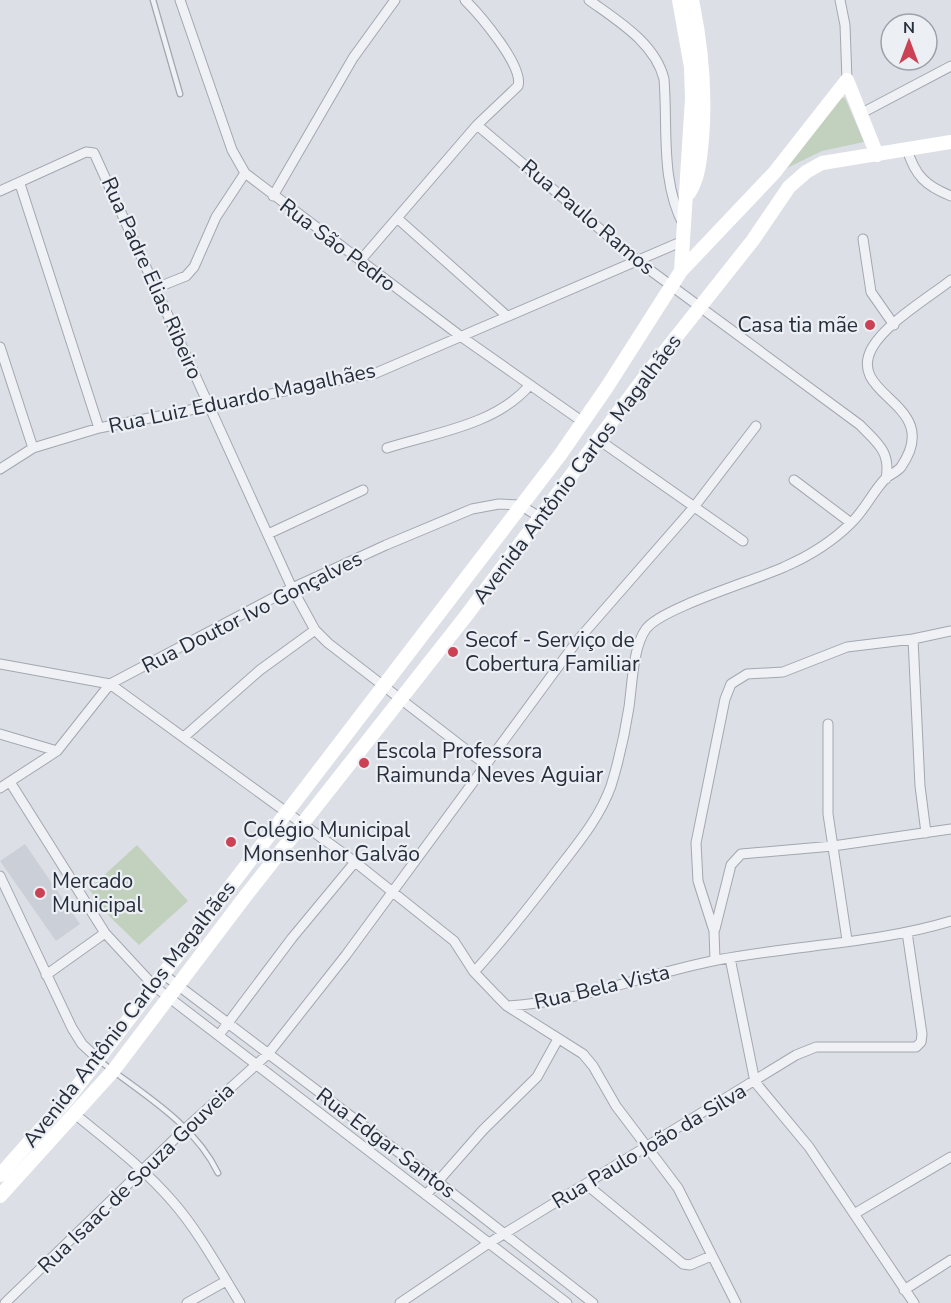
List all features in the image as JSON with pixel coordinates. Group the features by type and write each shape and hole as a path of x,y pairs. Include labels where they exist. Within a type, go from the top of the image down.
{"main road":[{"path":"679,0 692,84 686,171 688,195 681,271"},
{"path":"688,195 698,172 705,92 703,56 692,0"},
{"path":"847,80 877,155"},
{"name":"Avenida Antônio Carlos Magalhães","path":"0,1175 57,1112 583,423 670,285 774,173 847,80"},
{"name":"Avenida Antônio Carlos Magalhães","path":"0,1196 113,1071 244,898 402,699 538,516 753,240 789,187 806,172 822,163 951,141"},
{"path":"774,173 789,187"}],"street":[{"name":"Rua São Pedro","path":"180,0 232,150 245,173 459,335 583,423"},
{"path":"273,196 353,58 395,0"},
{"path":"360,261 477,125 515,90 519,82 488,25 465,0"},
{"path":"589,0 643,42 661,65 665,86 670,188 684,234"},
{"path":"840,0 845,24 847,80"},
{"path":"861,114 951,66"},
{"name":"Rua Paulo Ramos","path":"477,125 639,262 701,305 860,425 886,455 889,465 886,479"},
{"path":"907,150 912,167 926,185 951,196"},
{"name":"Rua Padre Elias Ribeiro","path":"20,184 90,152 98,159 292,588 315,630 352,663 383,684 486,765"},
{"path":"156,288 186,276 194,267 216,217 245,173"},
{"path":"0,191 20,184 99,428"},
{"path":"398,218 507,316"},
{"name":"Rua Luiz Eduardo Magalhães","path":"0,469 33,448 99,428 376,373 459,335 639,262 684,234"},
{"path":"863,239 871,292 894,325"},
{"path":"474,972 518,923 594,822 610,788 618,762 635,661 646,628 656,620 718,592 784,567 825,543 851,523 886,479 903,464 909,449 911,432 907,414 874,385 869,358 873,346 894,325 951,280"},
{"path":"0,347 33,448"},
{"path":"387,448 496,412 513,402 529,386"},
{"name":"Rua Isaac de Souza Gouveia","path":"4,1303 143,1172 186,1128 268,1054 392,892 577,641 694,507 756,426"},
{"path":"599,440 743,541"},
{"path":"794,480 851,523"},
{"path":"268,534 363,490"},
{"path":"520,505 538,516"},
{"name":"Rua Doutor Ivo Gonçalves","path":"0,788 57,751 110,684 292,588 458,514 485,506 520,505"},
{"path":"184,737 260,670 315,630"},
{"path":"715,960 714,931 695,861 696,843 728,690 741,676 790,671 847,647 913,639 951,631"},
{"path":"913,639 920,786 926,833"},
{"path":"0,663 110,684"},
{"name":"Rua Bela Vista","path":"110,684 355,862 454,940 474,972 507,1006 562,999 715,960 907,932 951,921"},
{"path":"828,724 828,814 847,940"},
{"path":"0,735 57,751"},
{"name":"Rua Edgar Santos","path":"10,782 105,933 154,986 567,1303"},
{"path":"714,931 735,857 748,852 833,846 951,830"},
{"path":"219,1035 355,862"},
{"path":"0,876 78,1039 98,1059"},
{"name":"Rua Paulo João da Silva","path":"400,1303 413,1300 489,1244 808,1049 916,1047 921,1042 922,1034 907,932"},
{"path":"46,975 105,933"},
{"path":"730,958 755,1082 809,1147 912,1302"},
{"name":"Rua Edgar Santos","path":"163,974 229,1022 593,1303"},
{"path":"507,1006 583,1054 592,1065 616,1106 646,1146 669,1171 736,1303"},
{"path":"426,1195 483,1130 537,1077 558,1039"},
{"path":"76,1114 143,1172 185,1217 240,1303"},
{"path":"854,1215 951,1157"},
{"path":"586,1185 684,1264 690,1266 711,1256"},
{"path":"904,1290 951,1260"},
{"path":"188,1303 226,1281"}],"lane":[{"path":"153,0 180,94"},
{"path":"98,1059 186,1128 208,1153 218,1173"}],"shaded area":[{"name":"Mercado Municipal","path":"25,844 80,924 56,941 0,861"}],"green space":[{"path":"838,98 845,98 864,142 822,151 787,168"},
{"path":"137,845 188,901 139,945 110,917 89,889"}],"place":[{"name":"Casa tia mãe","path":"870,325"},
{"name":"Secof - Serviço de Cobertura Familiar","path":"453,652"},
{"name":"Escola Professora Raimunda Neves Aguiar","path":"364,763"},
{"name":"Colégio Municipal Monsenhor Galvão","path":"231,842"},
{"name":"Mercado Municipal","path":"40,893"}]}
